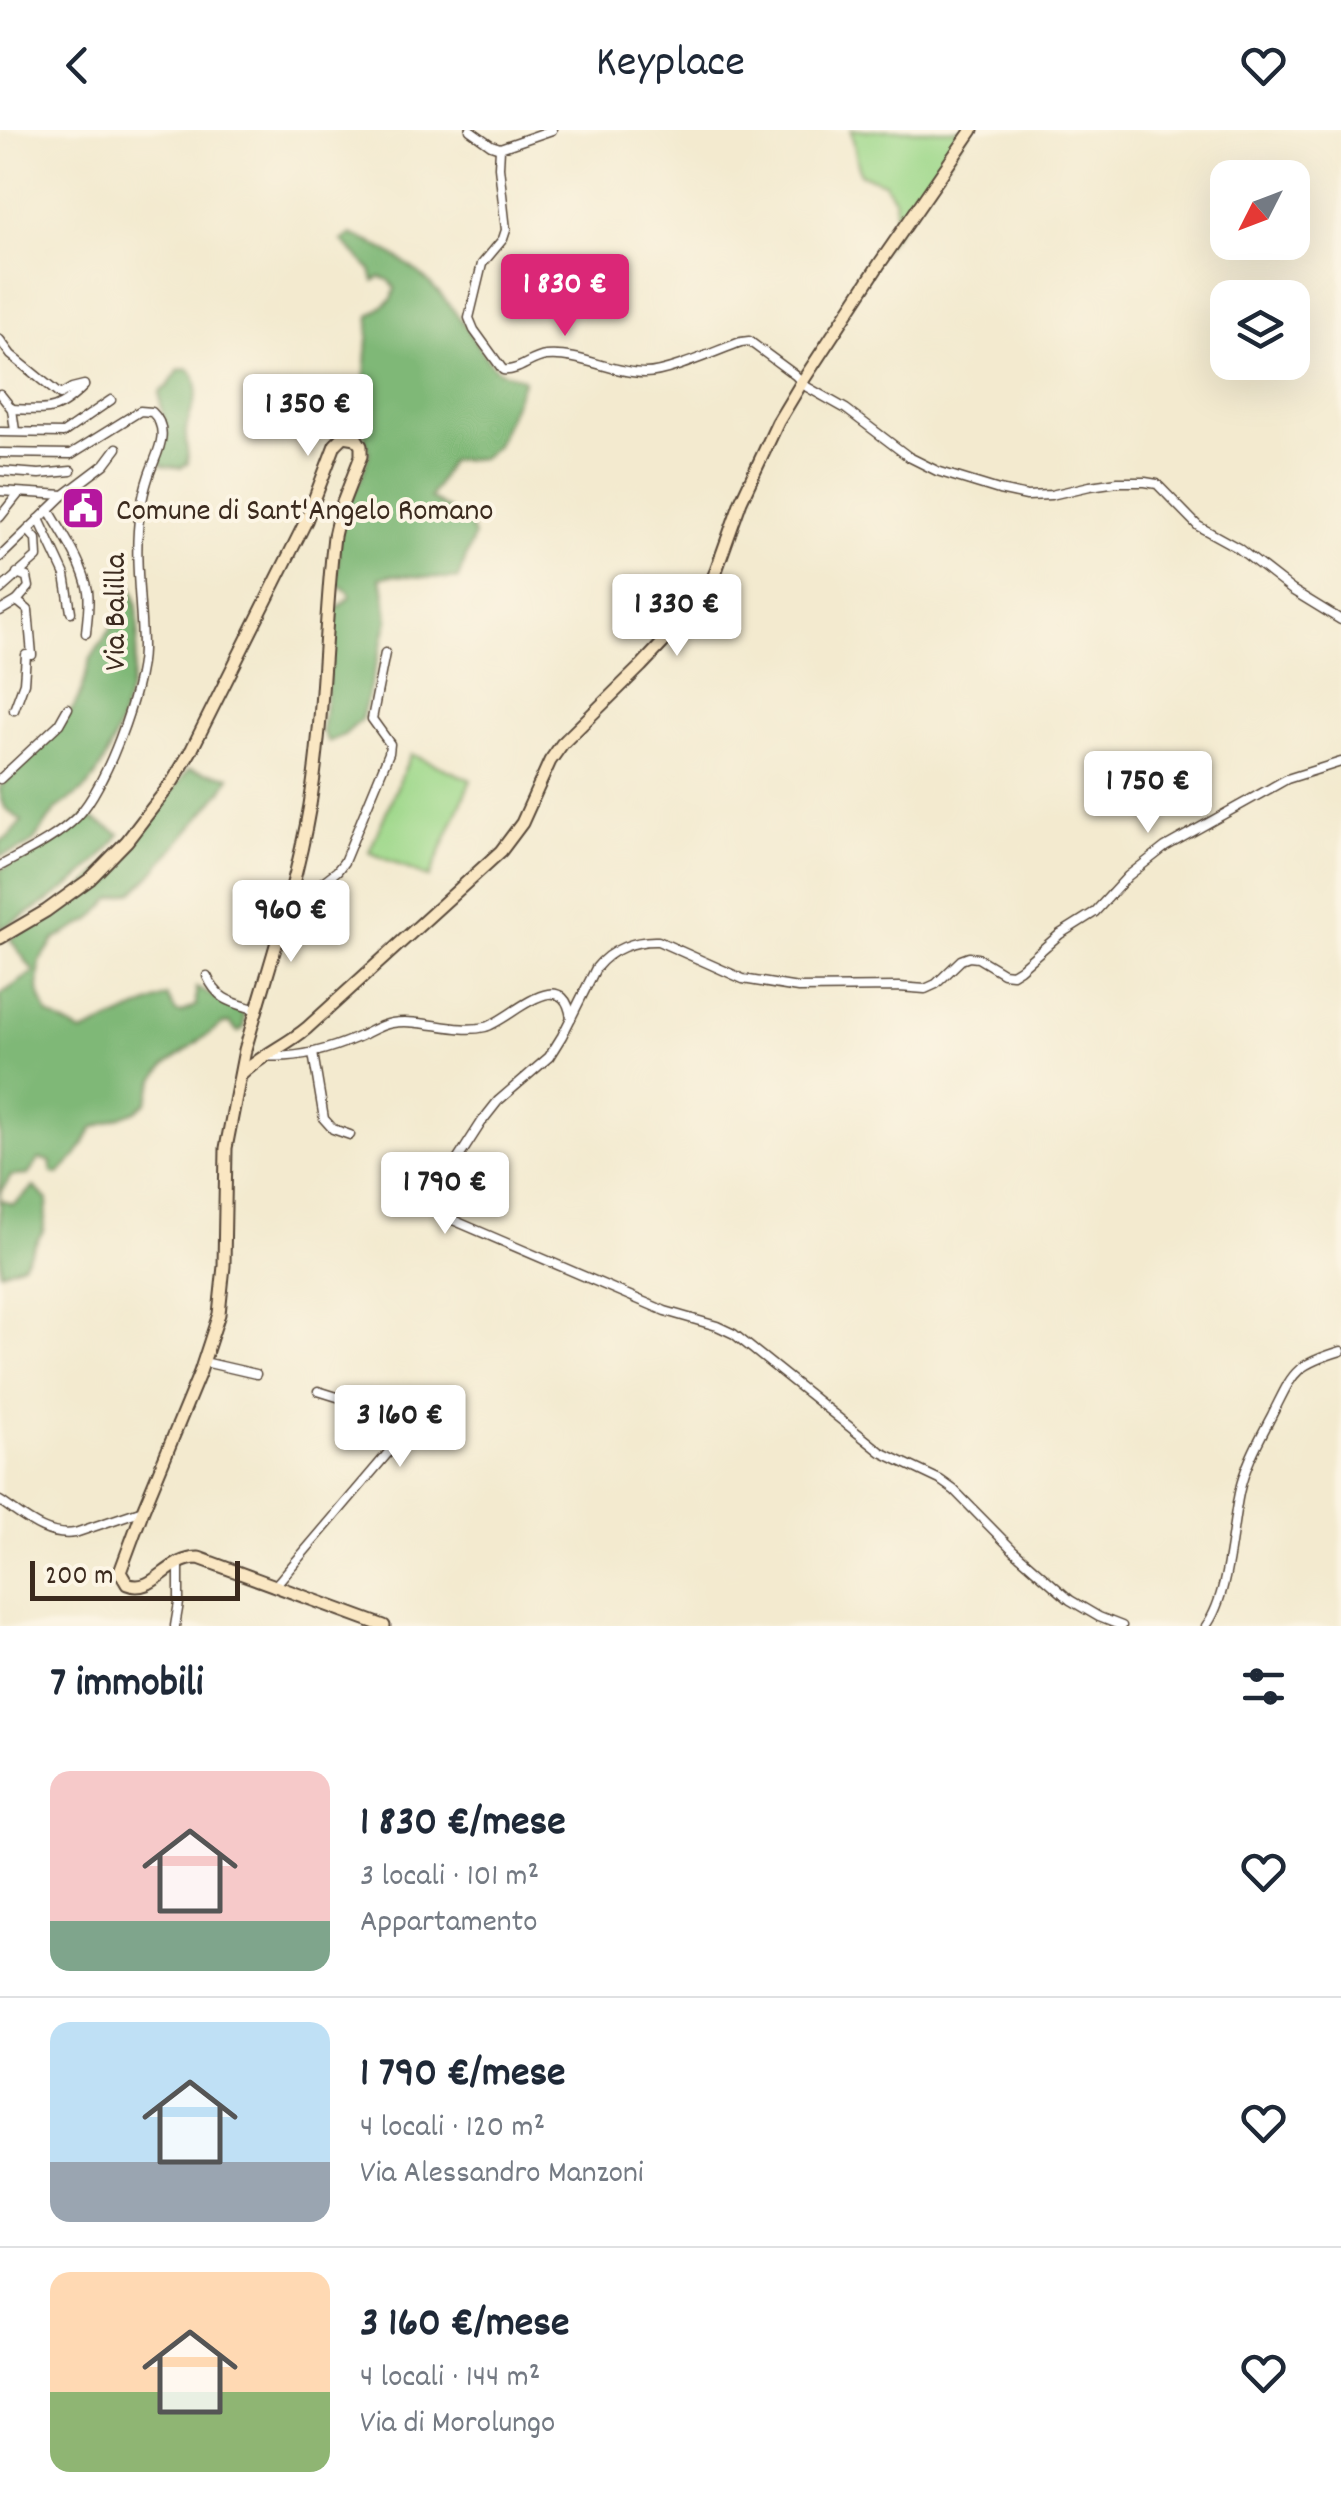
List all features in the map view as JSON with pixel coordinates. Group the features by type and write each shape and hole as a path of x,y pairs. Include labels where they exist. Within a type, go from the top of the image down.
{"street":[{"path":"470,130 500,148 552,130"},
{"path":"242,1074 308,1028 501,850 522,823 550,761 562,744 696,609 714,577 761,456 802,382 972,130"},
{"path":"500,148 498,167 506,232 482,264 469,320 503,370 549,356 650,372 747,341 916,462 937,471 990,488 1039,496 1108,483 1157,484 1198,526 1238,548 1288,587 1341,620"},
{"path":"0,340 11,355 60,395 84,386 51,410 12,409"},
{"path":"0,394 12,409 14,432"},
{"path":"0,432 63,433 111,400"},
{"name":"Via Balilla","path":"0,866 58,832 84,808 112,754 140,678 138,527 144,492 162,439 161,425 152,412 140,410 71,454"},
{"path":"0,938 90,879 121,848 170,786 306,521 335,445 341,437 350,436 359,442 362,451 336,524 312,789 298,862 247,1043 229,1123 223,1286 217,1321 121,1567 122,1580 133,1587 143,1587 180,1561 202,1559 346,1619 384,1626"},
{"path":"0,557 48,510 105,464 117,448"},
{"path":"0,453 71,454 76,486"},
{"path":"0,471 71,471"},
{"path":"0,492 64,496"},
{"path":"0,516 20,493"},
{"path":"48,510 73,552 86,584 86,632"},
{"path":"39,519 65,575 72,612"},
{"path":"0,590 37,556 36,538 28,530"},
{"path":"0,610 16,601 28,587 27,577 17,572"},
{"path":"14,710 24,683 26,655 32,655 28,610 16,601"},
{"path":"284,912 344,862 389,753 390,744 372,719 385,653"},
{"path":"0,778 59,724 68,708"},
{"path":"1122,1626 1073,1602 1014,1551 954,1490 885,1455 730,1331 669,1312 432,1210 425,1197 428,1189 456,1162 498,1101 547,1060 593,973 603,959 623,948 648,941 667,944 743,980 798,988 926,989 969,956 1012,974 1095,912 1125,879 1165,847 1287,779 1341,762"},
{"path":"207,976 220,996 257,1010"},
{"path":"247,1043 249,1054 313,1053 394,1023 486,1027 548,994 565,1001 571,1020"},
{"path":"252,1028 266,1056"},
{"path":"252,1028 266,1056"},
{"path":"313,1053 324,1120 333,1130 350,1135"},
{"path":"1206,1626 1219,1603 1239,1494 1252,1455 1296,1372 1317,1359 1341,1352"},
{"path":"204,1362 256,1374"},
{"path":"274,1587 405,1433 405,1425 398,1416 318,1391"},
{"path":"0,1501 43,1529 64,1535 143,1510"},
{"path":"175,1626 180,1561"}],"green space":[{"path":"851,130 969,130 880,254 895,218 895,200 884,183 860,174"},
{"path":"351,234 415,270 452,308 493,366 524,380 496,446 482,458 450,461 430,498 469,522 474,536 458,579 392,575 380,578 388,620 361,720 344,735 328,742 322,731 336,610 350,597 337,584 340,518 361,479 369,453 361,421 370,316 392,299 395,288 380,277 374,281 371,270 342,241"},
{"path":"188,369 197,390 186,430 188,463 181,468 162,465 159,459 166,432 160,392 179,370"},
{"path":"131,584 137,605 136,658 122,716 101,767 86,788 54,812 29,845 0,856 0,841 22,821 3,804 0,787 46,743 74,707 90,660 124,608"},
{"path":"411,754 471,780 429,878 369,852"},
{"path":"189,769 230,777 134,892 111,899 92,919 54,940 40,961 38,989 47,1014 82,1033 167,996 176,1012 181,1013 196,1006 196,988 244,1015 244,1028 238,1032 230,1023 222,1024 165,1066 155,1079 147,1102 136,1111 93,1128 77,1155 59,1174 52,1173 50,1161 39,1159 28,1175 11,1176 0,1194 0,995 34,972 10,939 75,895 133,840"},
{"path":"87,816 120,834 95,864 66,889 0,929 0,870 53,842"},
{"path":"34,1187 48,1200 43,1231 23,1264 1,1272 0,1195 1,1200 13,1205"}],"place":[{"name":"Comune di Sant'Angelo Romano","path":"83,508"}]}
